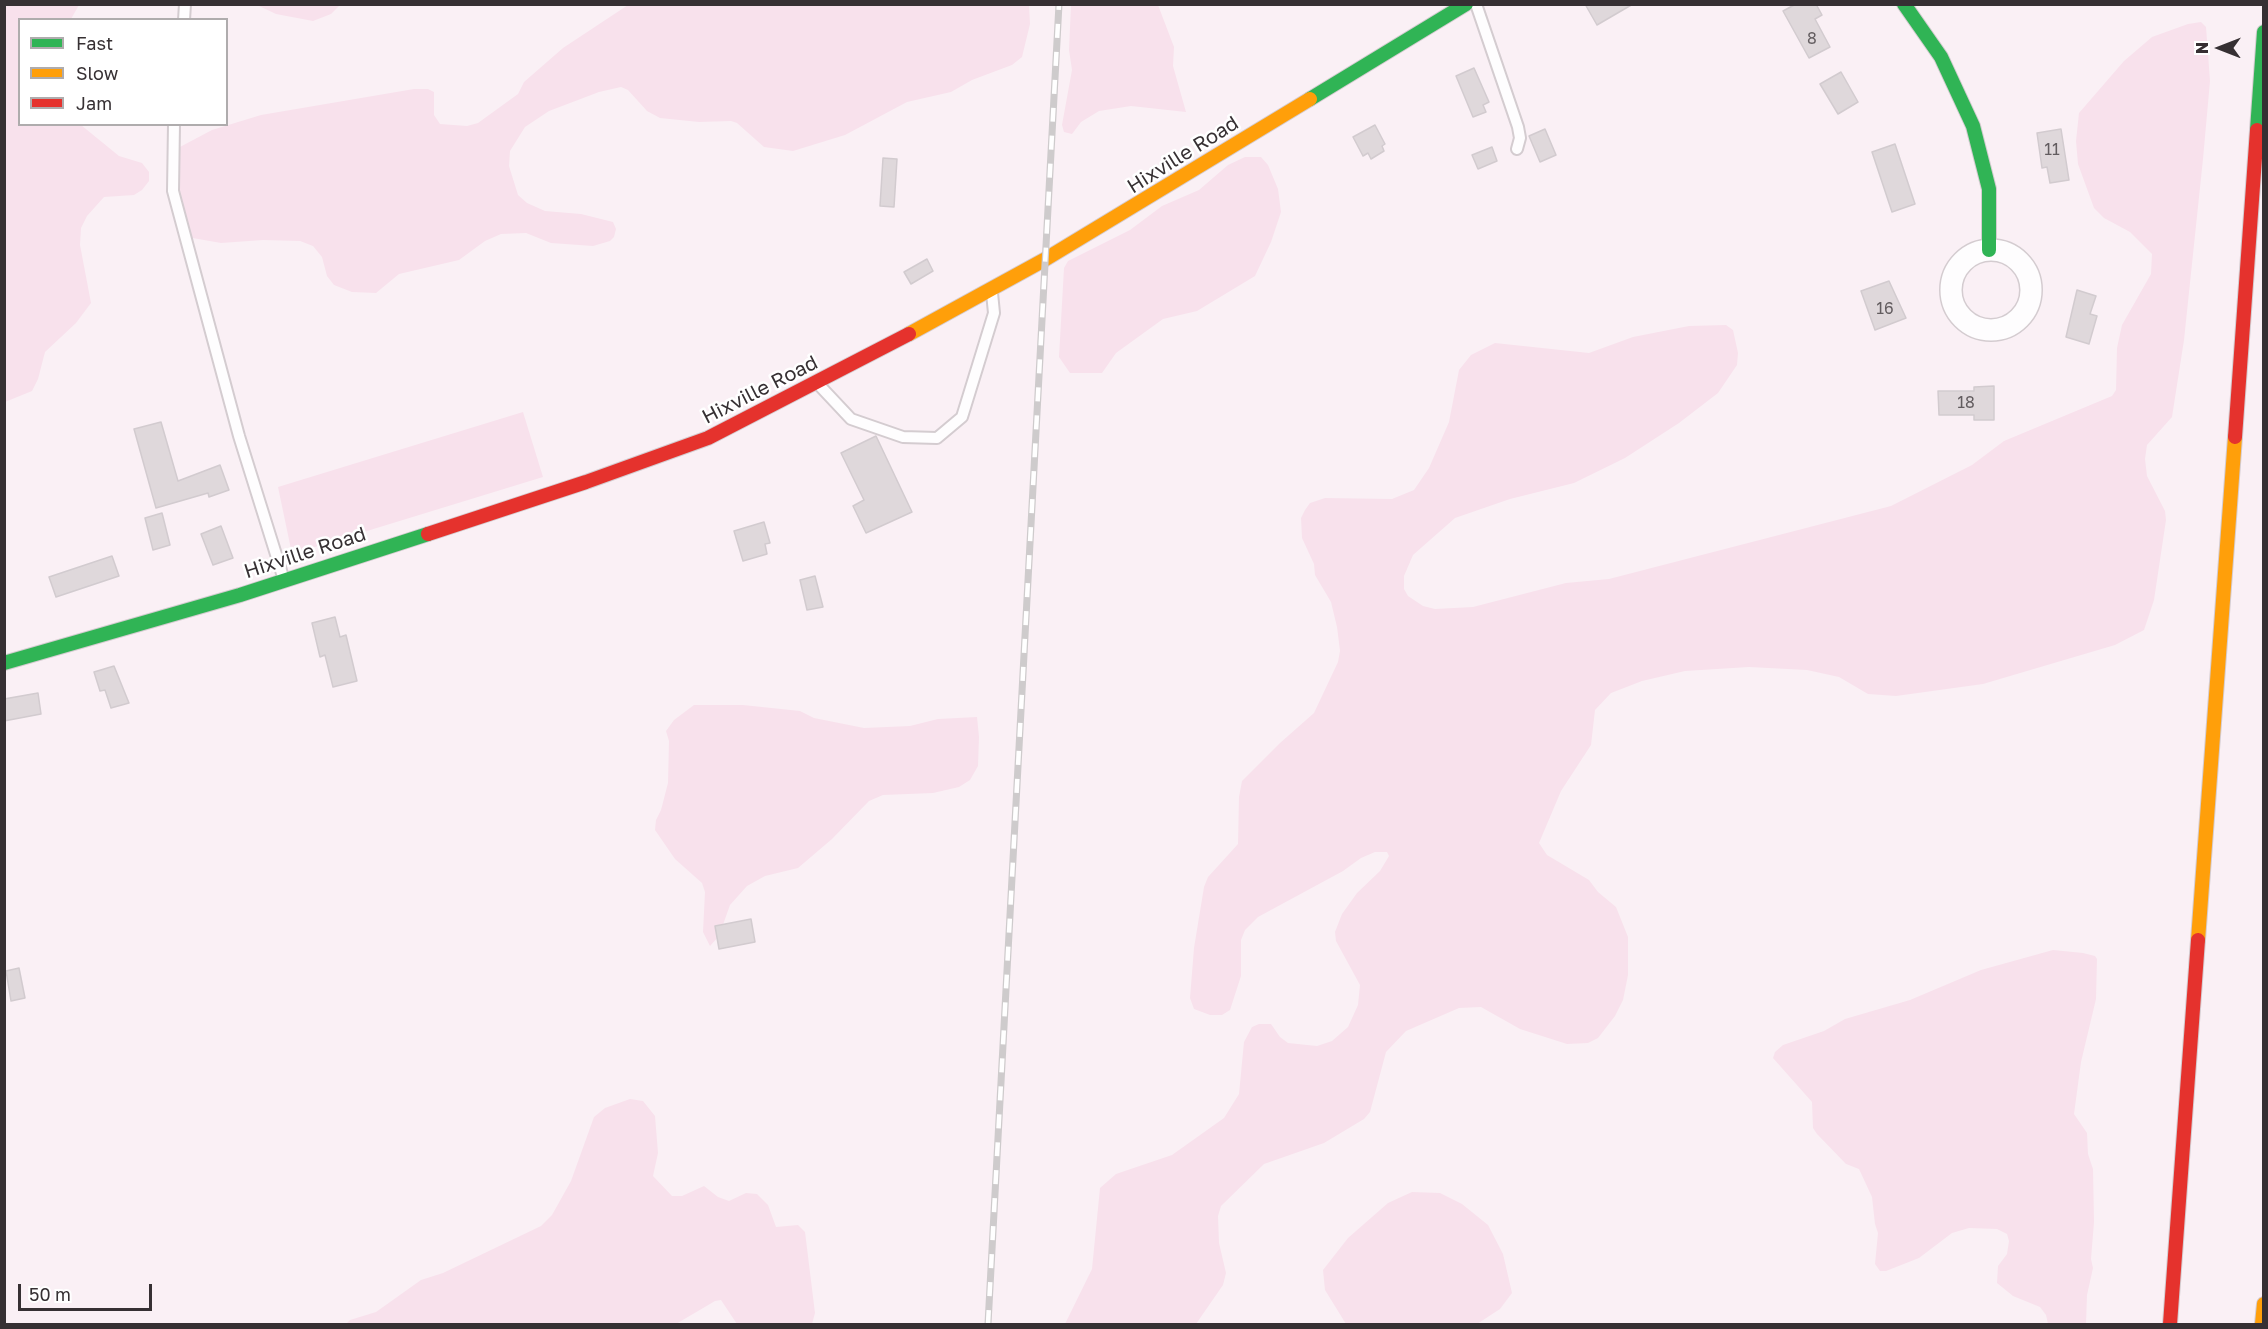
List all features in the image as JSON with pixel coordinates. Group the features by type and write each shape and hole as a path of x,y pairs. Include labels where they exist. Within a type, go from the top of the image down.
{"main road":[{"name":"Hixville Road","path":"4,663 157,621 284,580 679,450 736,425 991,290 1118,217 1466,4"},
{"path":"1904,4 1941,57 1973,126 1989,189 1989,250"},
{"path":"2170,1324 2264,32"},
{"path":"2262,1324 2264,1304"}],"lane":[{"path":"1476,4 1518,127 1520,138 1517,149"},
{"path":"174,126 173,191 239,436 284,580"},
{"path":"818,383 851,419 903,437 937,438 962,417 994,313 991,290"}],"shaded area":[{"path":"4,5 79,5 72,18 18,18 18,126 82,126 119,156 142,163 149,172 149,181 142,190 134,195 104,197 87,216 81,228 80,245 91,303 76,323 45,352 38,379 32,391 5,402"},
{"path":"257,5 340,5 331,14 313,21 276,14"},
{"path":"628,5 1029,5 1030,24 1022,57 1012,65 972,80 951,92 907,102 845,135 793,151 764,147 737,123 731,121 699,122 660,118 647,111 628,90 621,87 599,92 549,111 525,127 510,151 509,166 518,195 527,203 545,211 581,214 613,222 616,229 614,237 610,241 593,246 551,243 526,233 501,234 485,241 459,260 399,274 376,293 352,292 334,285 327,276 322,257 313,246 300,241 263,240 221,243 187,237 175,177 178,148 212,130 261,115 414,89 428,89 434,92 434,115 440,124 467,126 478,123 518,94 524,82 563,48"},
{"path":"1071,5 1158,5 1174,47 1173,66 1186,112 1131,106 1099,111 1081,122 1072,134 1064,132 1062,125 1072,70 1069,50"},
{"path":"2201,22 2206,27 2210,81 2184,340 2172,417 2147,445 2145,459 2147,476 2165,511 2166,520 2154,600 2144,630 2115,645 1983,684 1896,696 1868,694 1839,677 1807,670 1749,667 1685,671 1642,681 1611,693 1595,710 1591,745 1561,791 1539,843 1547,855 1589,880 1598,892 1616,907 1628,937 1628,975 1623,1000 1615,1016 1598,1038 1588,1043 1567,1044 1520,1029 1481,1007 1459,1008 1406,1031 1386,1052 1370,1112 1364,1119 1324,1143 1264,1164 1221,1206 1218,1216 1219,1243 1226,1273 1223,1285 1196,1324 1065,1324 1092,1269 1100,1188 1116,1174 1172,1155 1224,1118 1239,1094 1244,1042 1252,1027 1259,1024 1271,1024 1280,1037 1288,1043 1317,1046 1332,1041 1348,1027 1358,1005 1360,985 1336,941 1335,932 1342,914 1357,893 1380,871 1389,856 1387,852 1375,852 1361,858 1343,871 1258,917 1245,930 1241,940 1241,976 1230,1010 1222,1015 1210,1015 1194,1009 1190,998 1194,948 1204,887 1208,877 1238,844 1239,797 1242,781 1314,713 1338,662 1340,651 1331,602 1315,575 1314,564 1302,538 1301,518 1310,503 1325,498 1392,499 1414,490 1429,468 1449,422 1459,370 1471,355 1495,343 1589,353 1633,337 1689,326 1726,325 1733,330 1738,353 1737,365 1718,393 1679,423 1625,458 1574,483 1510,499 1455,518 1413,555 1404,576 1404,589 1408,596 1423,606 1435,609 1473,607 1566,583 1609,579 1891,506 1972,465 2004,441 2112,396 2116,390 2117,348 2122,325 2151,274 2152,254 2130,232 2104,218 2094,208 2078,164 2076,141 2079,113 2124,61 2152,37 2188,24"},
{"path":"1245,157 1261,157 1268,165 1278,189 1281,212 1271,242 1255,276 1197,311 1163,319 1116,353 1102,373 1070,373 1059,357 1064,268 1068,261 1130,230 1162,206 1199,190 1228,165"},
{"path":"523,412 543,477 292,554 278,487"},
{"path":"694,705 743,705 800,711 814,718 864,728 910,726 938,719 977,717 978,766 970,780 959,787 933,793 883,795 869,801 832,839 798,868 765,876 747,886 730,905 719,936 710,946 703,932 705,892 702,883 675,859 655,830 668,783 669,741 666,731 674,720"},
{"path":"2053,950 2083,953 2095,956 2097,959 2096,999 2081,1062 2074,1114 2087,1133 2088,1154 2093,1169 2094,1222 2091,1259 2093,1268 2087,1295 2086,1324 2048,1324 2046,1315 2040,1307 2013,1296 1997,1283 1998,1266 2007,1254 2009,1241 2007,1234 1997,1229 1969,1228 1952,1233 1919,1258 1886,1271 1880,1271 1875,1264 1878,1233 1872,1197 1859,1169 1846,1164 1817,1134 1813,1128 1812,1102 1773,1058 1775,1052 1783,1045 1824,1031 1845,1019 1910,1000 1981,970"},
{"path":"630,1099 643,1101 655,1116 658,1153 653,1176 672,1196 682,1196 704,1186 718,1197 729,1201 746,1193 757,1194 768,1205 776,1227 798,1225 805,1232 815,1313 812,1324 737,1324 721,1300 715,1301 676,1324 346,1324 350,1320 376,1312 421,1280 443,1273 541,1226 552,1215 571,1181 594,1117 605,1108"},
{"path":"1412,1192 1440,1193 1462,1204 1488,1225 1503,1254 1512,1293 1500,1309 1477,1324 1346,1324 1325,1290 1323,1270 1348,1238 1388,1203"}],"building":[{"path":"1585,4 1633,4 1597,25"},
{"path":"1796,4 1816,4 1822,15 1815,19 1830,47 1809,58 1783,11"},
{"path":"1474,68 1489,102 1483,105 1486,112 1473,117 1456,76"},
{"path":"1841,72 1858,102 1838,114 1820,84"},
{"path":"1375,125 1385,144 1382,146 1384,151 1371,159 1368,153 1363,156 1353,137"},
{"path":"1545,129 1556,155 1540,162 1529,136"},
{"path":"2061,129 2069,180 2050,183 2047,167 2042,168 2037,133"},
{"path":"1895,144 1915,204 1892,212 1872,152"},
{"path":"1492,147 1497,161 1478,169 1472,155"},
{"path":"883,158 897,159 894,207 880,206"},
{"path":"927,259 933,271 911,284 904,272"},
{"path":"1889,281 1906,318 1875,330 1861,291"},
{"path":"2077,290 2096,296 2090,314 2097,316 2089,344 2066,337"},
{"path":"1994,386 1994,420 1974,420 1974,415 1939,415 1938,391 1974,391 1974,387"},
{"path":"161,422 178,481 220,465 229,490 209,497 208,493 156,508 134,429"},
{"path":"876,436 912,512 866,533 853,506 864,500 841,453"},
{"path":"162,513 170,545 153,550 145,518"},
{"path":"764,522 770,543 765,544 767,554 743,561 734,531"},
{"path":"221,526 233,558 213,565 201,534"},
{"path":"112,556 119,576 56,597 49,577"},
{"path":"815,576 823,607 807,610 800,580"},
{"path":"335,617 340,637 346,635 357,681 333,687 325,655 320,657 312,623"},
{"path":"114,666 129,703 111,708 105,690 100,691 94,672"},
{"path":"38,693 41,714 4,721 4,699"},
{"path":"751,919 755,942 719,949 715,926"},
{"path":"19,968 25,998 11,1001 6,971"}],"railway":[{"path":"988,1324 1059,4"}],"traffic: fast":[{"path":"1310,99 1466,4"},
{"path":"1904,4 1941,57 1973,126 1989,189 1989,250"},
{"path":"2257,130 2264,32"},
{"path":"4,663 240,595 428,534"}],"traffic: slow":[{"path":"909,334 1044,260 1310,99"},
{"path":"2198,940 2235,437"},
{"path":"2262,1324 2264,1304"}],"traffic: jam":[{"path":"2235,437 2257,130"},
{"path":"428,534 586,482 708,438 909,334"},
{"path":"2170,1324 2198,940"}]}
